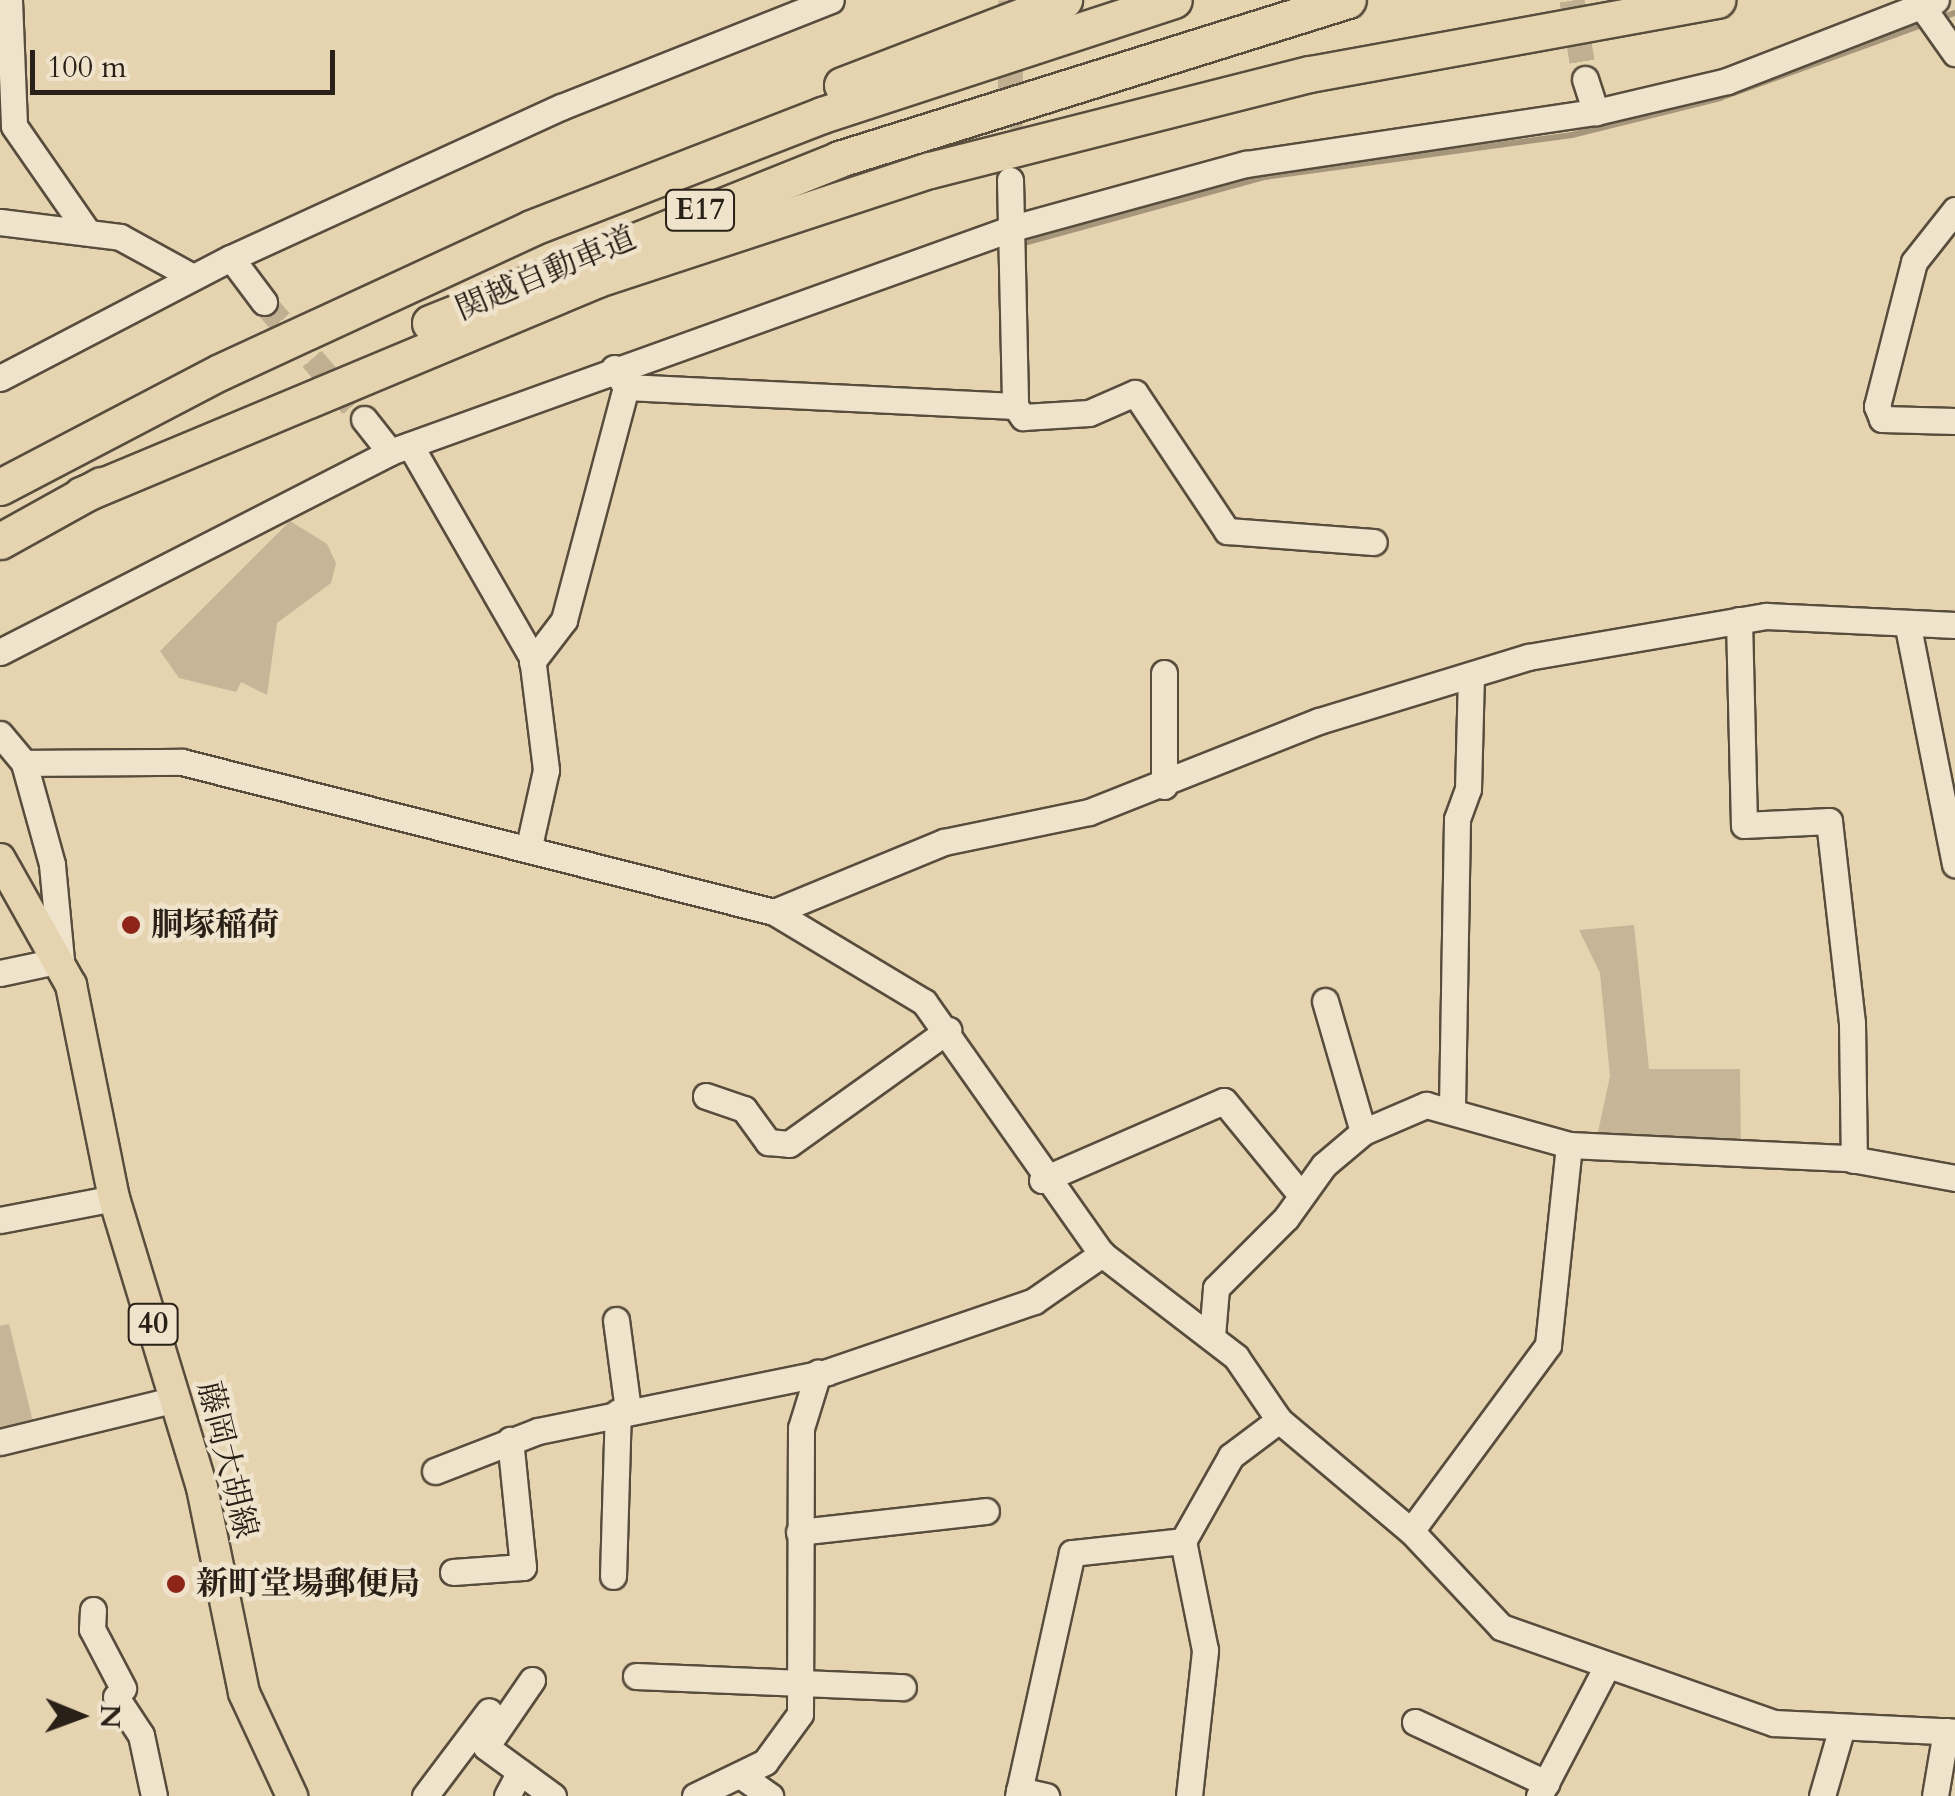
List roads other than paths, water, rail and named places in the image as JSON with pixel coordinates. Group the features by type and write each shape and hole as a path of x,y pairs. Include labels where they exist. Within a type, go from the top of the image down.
{"highway":[{"path":"0,470 411,267 1064,0"},
{"name":"関越自動車道","path":"0,487 220,372 548,221 822,115 1174,0"},
{"name":"関越自動車道","path":"0,541 80,496 395,338 674,220 1006,101 1348,0"},
{"path":"80,496 598,279 930,170 1310,74 1717,0"}],"main road":[{"name":"藤岡大胡線","path":"0,860 61,960 114,1198 176,1399 244,1693 292,1796"}],"street":[{"path":"10,0 4,106 40,174 84,228"},
{"path":"0,378 230,258 561,107 831,0"},
{"path":"0,652 400,448 620,378 1013,228 1246,164 1596,112 1727,81 1931,13 1955,53"},
{"path":"1585,78 1596,112"},
{"path":"1010,180 1015,406 1023,418 1089,414 1135,393 1227,531 1374,542"},
{"path":"0,222 84,228 192,278"},
{"path":"1951,224 1914,262 1877,406 1882,419 1955,420"},
{"path":"230,258 264,302"},
{"path":"620,378 1015,406"},
{"path":"532,662 564,620 620,378"},
{"path":"364,418 400,448 532,662 546,770 530,846"},
{"path":"774,912 944,842 1164,786 1319,720 1470,675 1739,620 1871,618 1908,627 1955,625"},
{"path":"1739,620 1744,824 1829,821 1852,1023 1854,1160"},
{"path":"1908,627 1955,864"},
{"path":"1164,672 1164,786"},
{"path":"1452,1108 1457,819 1468,789 1470,675"},
{"path":"0,734 24,763 52,864 61,960 0,973"},
{"path":"24,763 182,762 530,846 774,912 892,978 948,1030 1042,1180 1102,1254 1212,1336 1278,1420 1411,1532 1502,1627 1774,1723 1950,1731 1935,1796"},
{"path":"1325,1001 1363,1132"},
{"path":"706,1096 744,1109 768,1142 789,1144 948,1030"},
{"path":"1042,1180 1224,1101 1301,1195"},
{"path":"1212,1336 1216,1288 1301,1195 1363,1132 1426,1105 1452,1108 1569,1145 1854,1160 1955,1178"},
{"path":"1411,1532 1548,1345 1569,1145"},
{"path":"0,1220 114,1198"},
{"path":"436,1471 510,1440 623,1411 818,1373 1034,1301 1102,1254"},
{"path":"613,1576 623,1411 616,1320"},
{"path":"695,1796 740,1774 786,1734 806,1683 799,1532 801,1428 818,1373"},
{"path":"0,1442 176,1399"},
{"path":"1189,1796 1205,1650 1182,1541 1231,1456 1278,1420"},
{"path":"453,1572 523,1567 510,1440"},
{"path":"799,1532 986,1511"},
{"path":"1046,1796 1018,1793 1072,1553 1182,1541"},
{"path":"93,1610 92,1629 141,1735 154,1796"},
{"path":"1415,1722 1543,1790 1607,1666"},
{"path":"636,1676 903,1687"},
{"path":"532,1680 486,1747 553,1796"},
{"path":"425,1796 488,1711"},
{"path":"1822,1796 1842,1727"},
{"path":"507,1796 520,1772"},
{"path":"740,1774 770,1796"}],"waterway":[{"path":"1941,18 1955,13"},
{"path":"1020,244 1265,177 1572,135 1720,98 1924,24"}],"tunnel":[{"path":"1010,165 1011,0"},
{"path":"1572,0 1585,79"},
{"path":"264,302 364,419"}],"place":[{"name":"胴塚稲荷","path":"131,925"},
{"name":"新町堂場郵便局","path":"176,1584"}]}
